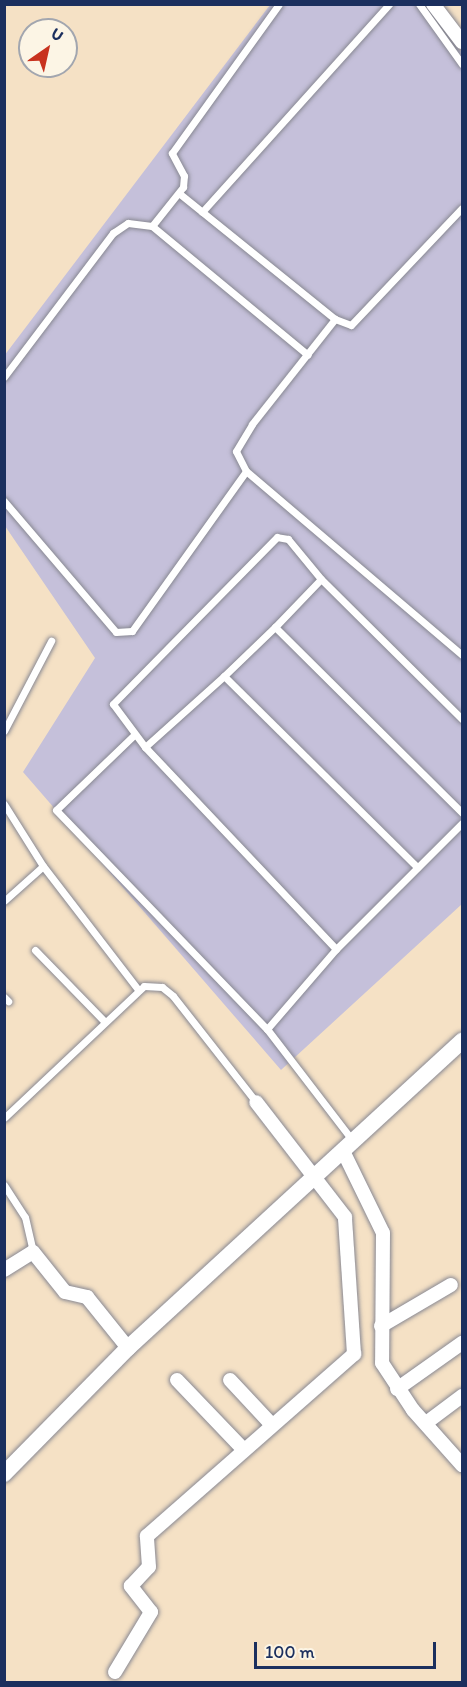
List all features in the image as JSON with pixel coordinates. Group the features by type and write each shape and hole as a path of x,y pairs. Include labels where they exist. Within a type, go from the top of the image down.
{"street":[{"path":"433,4 460,34"},
{"path":"4,1474 128,1348 462,1041"},
{"path":"115,1672 151,1612 131,1588 149,1567 144,1541 271,1424 354,1354 348,1226 317,1173 256,1102"},
{"path":"344,1150 383,1233 382,1363 397,1389 462,1466"},
{"path":"4,1270 33,1252 67,1293 87,1297 128,1348"},
{"path":"381,1326 450,1285"},
{"path":"397,1389 462,1342"},
{"path":"177,1380 243,1449"},
{"path":"230,1380 271,1424"},
{"path":"426,1424 462,1396"}],"lane":[{"path":"152,226 180,194 184,176 172,153 279,4"},
{"path":"202,212 389,4"},
{"path":"418,4 462,64"},
{"path":"180,194 335,319 355,323 462,208"},
{"path":"4,377 113,233 128,223 152,226 308,355"},
{"path":"335,319 237,447 236,457 246,471 462,655"},
{"path":"4,501 116,632 127,633 148,614 246,471"},
{"path":"336,949 134,735 115,711 115,697 277,537 288,539 321,579 462,719"},
{"path":"145,747 224,676 321,579"},
{"path":"275,627 462,813"},
{"path":"4,731 51,641"},
{"path":"224,676 417,867"},
{"path":"134,735 56,810 267,1029 344,1150"},
{"path":"4,804 43,866 137,988"},
{"path":"267,1029 336,949 462,823"},
{"path":"4,901 43,866"},
{"path":"35,950 104,1021"},
{"path":"4,1118 137,988 168,990 256,1102"},
{"path":"4,1185 25,1217 33,1252"}],"shaded area":[{"path":"270,5 423,5 462,53 462,904 281,1070 23,772 95,658 5,526 4,356"}]}
